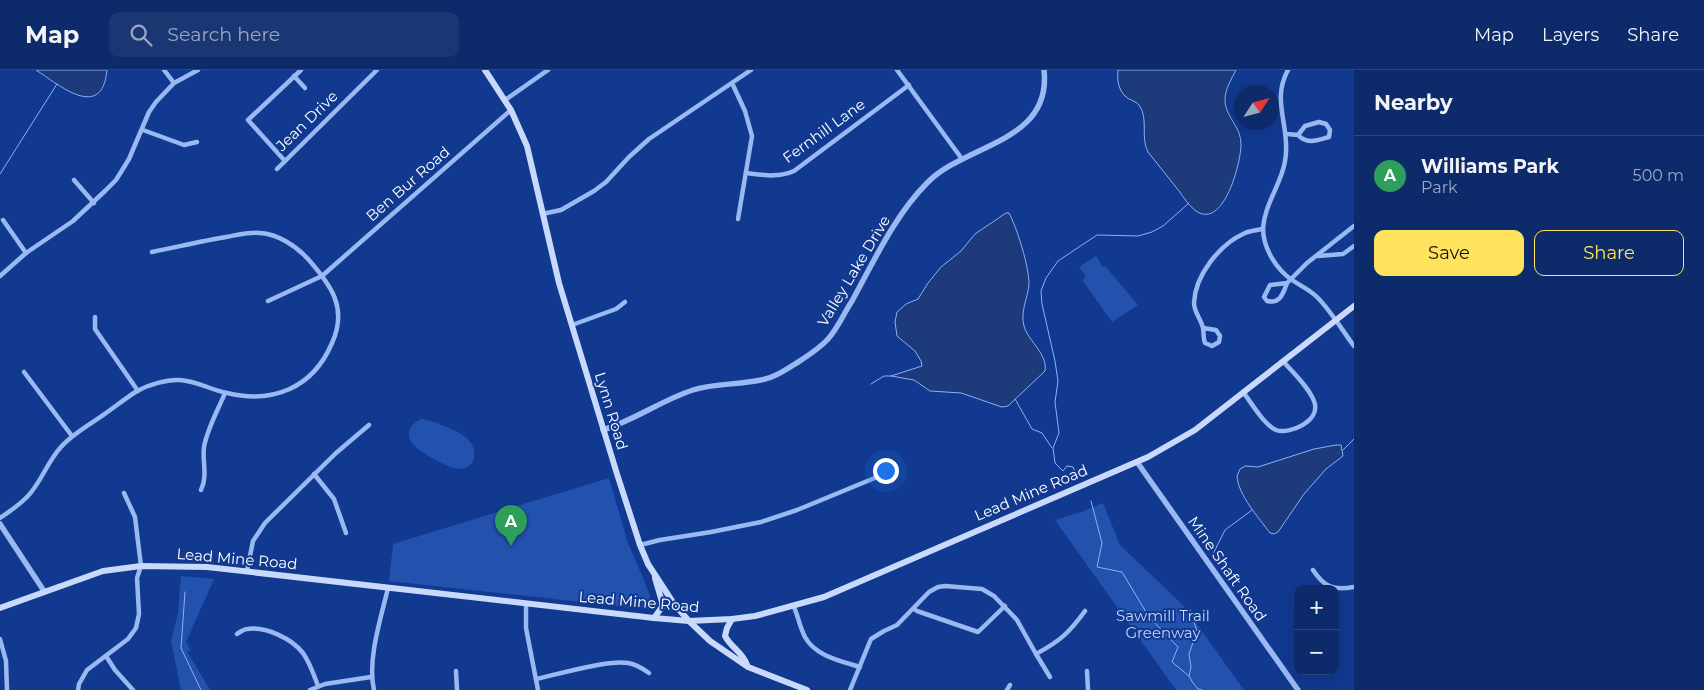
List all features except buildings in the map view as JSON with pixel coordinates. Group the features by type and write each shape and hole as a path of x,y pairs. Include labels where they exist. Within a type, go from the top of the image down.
{"main road":[{"name":"Lynn Road","path":"485,70 511,110 522,132 528,150 554,267 640,545 653,572 674,604 689,621 720,648 748,666 807,690"},
{"name":"Lead Mine Road","path":"0,608 103,571 141,566 181,565 247,570 654,618 689,621 755,616 824,597 982,527 1137,462 1195,430 1354,306"},
{"path":"653,572 662,602 662,607 654,618"},
{"path":"732,618 725,636 731,645 741,653 748,666"}],"street":[{"path":"164,70 174,83"},
{"path":"0,276 26,253 73,221 94,202 124,169 156,102 174,83 198,70"},
{"path":"285,161 248,120 301,70"},
{"name":"Jean Drive","path":"276,169 377,70"},
{"path":"505,100 548,70"},
{"path":"542,214 561,210 594,191 606,182 650,138 751,70"},
{"path":"897,70 962,159"},
{"name":"Valley Lake Drive","path":"603,430 645,413 676,396 695,390 767,379 795,364 823,345 839,324 912,200 930,180 962,159 1013,134 1026,123 1039,105 1043,92 1044,70"},
{"path":"1288,70 1280,94 1282,115 1287,134 1286,160 1282,176 1267,208 1263,229 1264,240 1278,267 1291,279 1305,287 1318,298 1354,346"},
{"path":"294,76 305,88"},
{"path":"732,83 745,111 752,136 738,218"},
{"name":"Fernhill Lane","path":"746,173 774,176 785,175 794,171 909,85"},
{"name":"Ben Bur Road","path":"268,301 322,276 511,110"},
{"path":"1287,134 1298,135 1308,141 1328,137 1330,130 1326,124 1319,122 1305,126 1298,135"},
{"path":"142,130 184,144 197,142"},
{"path":"74,180 94,202"},
{"path":"3,220 26,253"},
{"path":"1287,284 1270,285 1264,297 1267,301 1279,300 1287,284 1307,263 1354,226"},
{"path":"1203,328 1216,330 1220,336 1219,342 1212,346 1205,343 1202,334 1203,328 1194,305 1195,292 1200,278 1217,254 1227,245 1245,233 1263,229"},
{"path":"0,518 28,496 50,461 72,436 138,391 160,382 179,380 207,386 225,393 246,397 262,397 286,392 297,386 322,362 334,339 338,327 339,314 335,297 322,276 299,249 285,240 260,232 219,238 152,252"},
{"path":"1317,256 1343,254 1354,246"},
{"path":"572,325 616,309 625,302"},
{"path":"95,317 95,329 138,391"},
{"path":"1243,392 1264,420 1277,430 1285,430 1308,423 1314,416 1314,402 1283,361"},
{"path":"24,372 72,436"},
{"path":"201,490 204,478 204,449 225,393"},
{"path":"247,570 250,549 258,532 314,474 369,425"},
{"name":"Mine Shaft Road","path":"1137,462 1298,690"},
{"path":"640,545 761,522 892,473"},
{"path":"314,474 334,499 346,533"},
{"path":"78,690 79,684 88,670 128,639 136,628 139,614 137,578 141,566 135,517 124,493"},
{"path":"0,524 44,591"},
{"path":"1313,570 1324,584 1334,588 1354,588"},
{"path":"850,690 871,639 897,625 929,592 938,587 945,586 982,590 994,596 1017,620 1050,677"},
{"path":"374,690 371,677 388,588"},
{"path":"526,604 526,628 538,690"},
{"path":"794,606 804,636 811,644 826,655 860,667"},
{"path":"914,609 978,632 1005,606"},
{"path":"1036,654 1059,641 1085,611"},
{"path":"237,634 248,629 257,630 272,633 291,641 308,660 318,686"},
{"path":"0,639 6,661 7,690"},
{"path":"106,656 115,670 133,690"},
{"path":"536,679 607,664 628,663 640,666 649,673"},
{"path":"456,671 457,690"},
{"path":"1086,671 1088,690"},
{"path":"310,690 318,686 340,681 371,677"}],"green space":[{"path":"1096,256 1102,266 1106,267 1138,305 1112,322 1082,280 1086,276 1079,267"},
{"path":"421,419 445,426 467,438 473,447 473,462 465,468 454,468 418,449 410,440 409,433 413,425"},
{"path":"609,478 628,543 655,610 389,581 393,544"},
{"name":"Sawmill Trail Greenway","path":"1103,503 1120,545 1184,606 1244,690 1176,690 1055,520"},
{"path":"181,576 214,579 186,642 191,651 187,651 210,690 181,690 171,641 178,613"}],"shaded area":[{"path":"36,70 107,70 103,86 97,94 88,97 67,90"},
{"path":"1118,70 1236,70 1227,88 1225,105 1234,123 1234,130 1238,130 1241,139 1240,153 1229,191 1223,203 1215,211 1206,214 1193,209 1148,152 1142,110 1138,104 1123,93 1119,87"},
{"path":"1006,213 1009,213 1019,237 1028,276 1029,284 1023,315 1024,326 1044,359 1045,371 1008,406 1002,407 961,393 930,391 914,380 891,376 922,366 915,351 897,336 895,322 897,312 906,304 918,299 941,267 961,251 975,234"},
{"path":"1341,445 1343,456 1326,469 1304,494 1278,532 1270,533 1241,491 1237,476 1240,469 1245,466 1258,467 1314,449"}],"waterway":[{"path":"0,174 57,84"},
{"path":"1077,476 1073,467 1067,466 1063,471 1055,463 1053,448 1059,433 1055,402 1058,381 1042,304 1041,291 1046,278 1058,261 1097,235 1138,236 1152,232 1163,226 1189,203"},
{"path":"871,384 884,376 891,376"},
{"path":"1015,399 1032,429 1042,433 1052,448"},
{"path":"1343,450 1354,439"},
{"path":"1091,501 1102,543 1097,567 1122,572 1149,617 1178,647 1172,662 1189,676"},
{"path":"1213,554 1225,530 1252,510"},
{"path":"185,592 181,648 201,690"},
{"path":"1190,610 1197,631 1189,654 1191,667 1189,676 1198,689 1202,690"}],"place":[{"name":"Williams Park","path":"511,546"}]}
